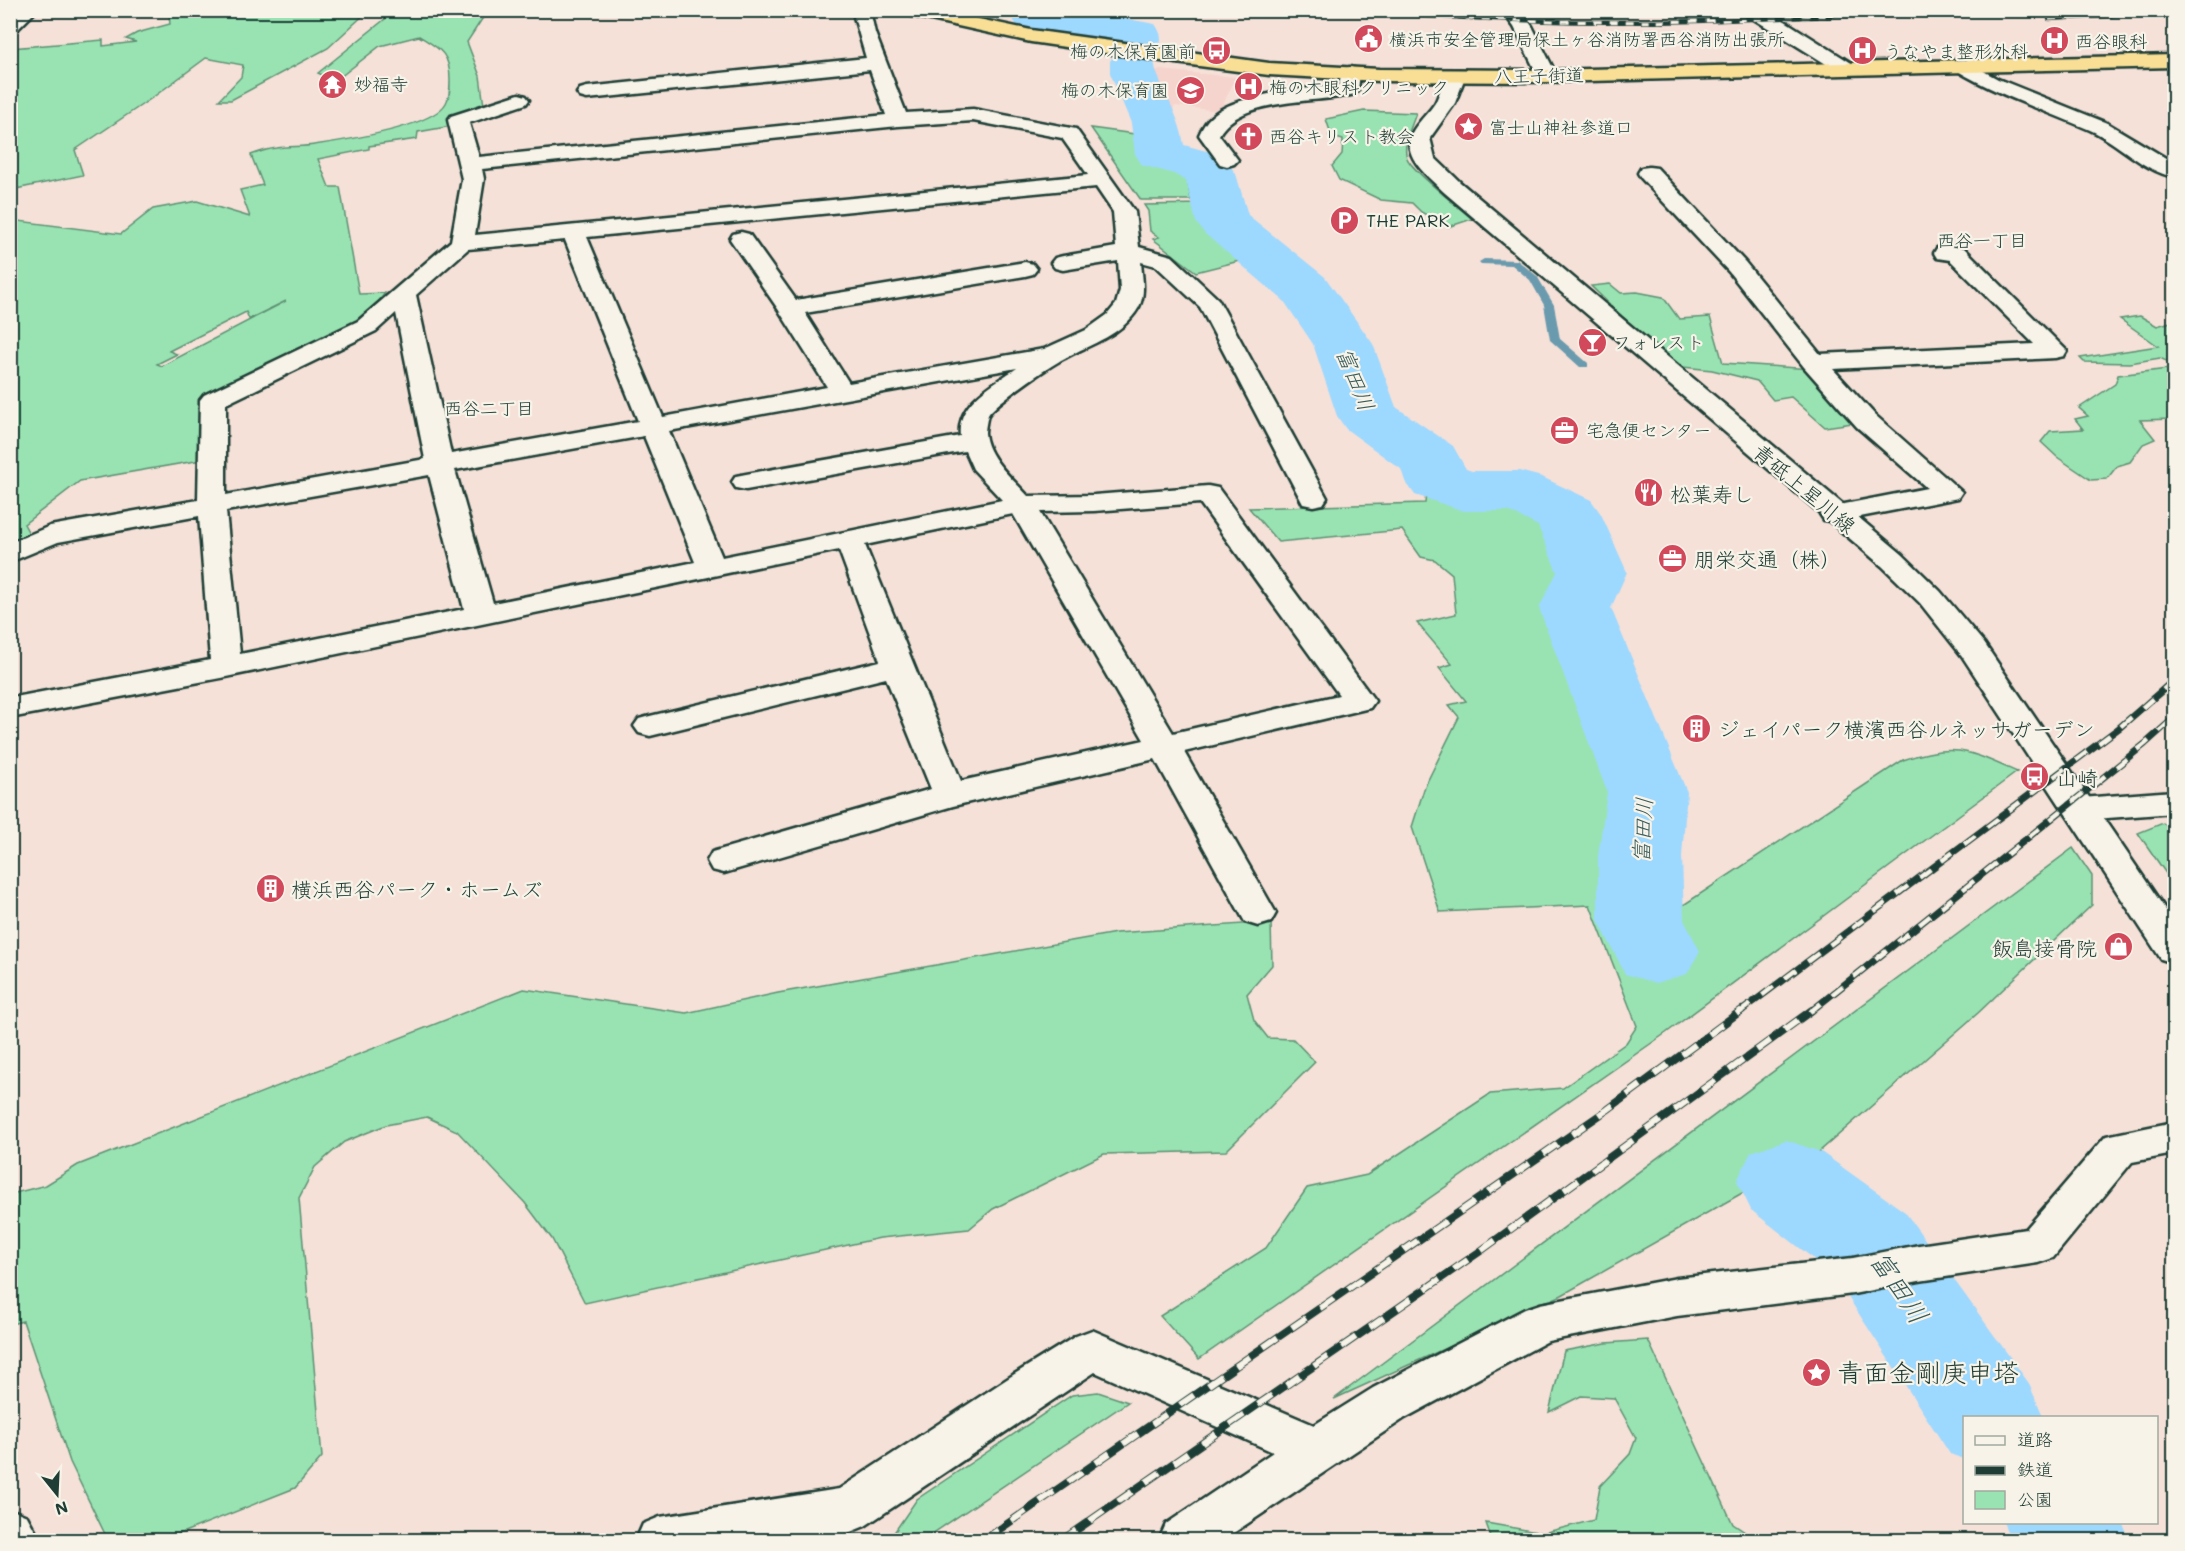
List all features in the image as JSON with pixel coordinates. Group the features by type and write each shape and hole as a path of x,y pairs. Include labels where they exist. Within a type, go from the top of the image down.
{"highway":[{"name":"八王子街道","path":"908,10 1031,36 1168,56 1269,69 1350,73 1455,77 1547,76 2175,61"}],"street":[{"path":"10,26 28,10"},
{"path":"861,10 866,33 898,120"},
{"path":"1510,10 1523,26 1547,76"},
{"path":"1748,10 1778,25 1846,68"},
{"path":"587,93 878,63"},
{"path":"1963,66 1991,83 2100,126 2140,153 2175,171"},
{"path":"1227,160 1209,135 1220,119 1262,103 1348,90 1350,73"},
{"name":"青砥上星川線","path":"1455,77 1445,103 1420,138 1425,160 1454,188 1892,560 1930,597 1958,630 2175,950"},
{"path":"462,243 473,179 458,120 519,100"},
{"path":"470,164 898,120 973,116 1069,133 1124,212 1130,252 1132,290 1128,305 1116,320 1095,335 1054,354 1001,390 976,412 972,433 983,463 1021,504 1164,746 1258,913"},
{"path":"1649,173 1737,267 1813,362 1866,421 1948,492 1834,513"},
{"path":"226,667 212,506 213,400 367,326 462,243 573,231 735,225 1103,180"},
{"path":"735,225 843,393"},
{"path":"573,231 712,568"},
{"path":"1063,263 1130,252 1164,261 1210,304 1313,498"},
{"path":"1813,362 2055,351 1956,253 1945,253"},
{"path":"790,308 1025,269"},
{"path":"404,294 440,466 481,615"},
{"path":"10,554 50,535 1054,354"},
{"path":"746,482 975,441"},
{"path":"10,708 226,667 1021,504 1094,503 1208,494 1359,701 950,795 724,861"},
{"path":"849,540 950,795"},
{"path":"650,726 897,666"},
{"path":"2081,809 2175,802"},
{"path":"1183,1540 1389,1403 1540,1323 1677,1297 1853,1276 1919,1263 2038,1245 2120,1148 2175,1138"},
{"path":"660,1540 848,1510 1019,1395 1092,1350 1317,1449"},
{"path":"10,1532 16,1540"}],"shaded area":[{"name":"梅の木保育園","path":"1149,69 1236,77 1220,111 1175,106 1173,110 1157,108 1143,74"}],"green space":[{"path":"201,10 368,11 328,48 231,100 219,100 241,77 243,65 206,58 75,150 83,175 11,190 11,48 103,40 103,46 136,42 126,39 137,33 170,24 169,15"},
{"path":"395,11 491,11 482,19 467,42 480,76 484,106 452,126 418,132 417,139 369,146 369,149 318,159 329,187 340,187 359,294 385,293 361,324 206,398 201,460 80,481 24,524 30,535 11,545 11,220 121,234 153,209 197,201 250,217 240,190 263,185 251,155 274,148 309,146 406,126 438,112 448,98 450,71 446,58 438,49 419,36 380,46 335,81 318,73","holes":["286,301 162,366 157,364 177,354 169,351 246,312 249,319"]},
{"path":"1364,111 1416,113 1407,141 1407,158 1427,180 1472,219 1448,227 1421,212 1412,203 1381,200 1339,180 1332,166 1342,154 1343,140 1329,136 1330,131 1326,119"},
{"path":"1091,128 1142,135 1145,140 1139,142 1153,157 1153,161 1196,173 1187,179 1191,200 1141,200"},
{"path":"1207,176 1218,226 1251,258 1196,272 1153,239 1159,237 1150,231 1148,211 1144,205 1203,204 1198,180"},
{"path":"1610,284 1621,293 1637,292 1663,297 1679,319 1710,317 1723,363 1812,369 1860,422 1825,427 1791,397 1773,400 1757,381 1712,370 1673,366 1591,286"},
{"path":"2140,316 2157,326 2174,321 2174,419 2140,420 2155,439 2143,444 2130,462 2117,466 2107,479 2091,480 2057,457 2041,442 2050,431 2083,429 2075,419 2088,416 2079,408 2115,384 2118,375 2168,369 2171,363 2160,358 2130,363 2084,362 2080,358 2158,346 2120,319"},
{"path":"1427,483 1454,494 1519,497 1556,515 1584,570 1569,607 1638,795 1625,842 1625,886 1610,905 1621,919 1685,904 1903,760 1936,751 1962,751 2017,772 1666,1033 1199,1359 1160,1316 1266,1248 1307,1188 1367,1175 1490,1094 1563,1088 1626,1043 1637,1026 1590,905 1440,912 1412,827 1425,786 1459,717 1449,705 1466,701 1439,668 1452,664 1417,623 1456,614 1452,574 1435,560 1421,557 1402,530 1278,542 1249,508 1425,503"},
{"path":"2163,823 2168,827 2174,826 2174,885 2138,833"},
{"path":"2073,848 2092,876 2092,905 1978,1013 1797,1171 1751,1188 1562,1295 1334,1399"},
{"path":"1271,922 1272,965 1247,994 1254,1020 1268,1038 1293,1039 1315,1062 1226,1151 1104,1154 993,1209 969,1229 880,1238 585,1303 552,1239 525,1203 457,1131 427,1117 386,1125 344,1142 315,1167 299,1198 322,1457 295,1488 164,1540 122,1540 105,1534 70,1462 23,1321 11,1324 11,1194 46,1185 78,1165 524,989 686,1013 778,993 1116,933"},
{"path":"1648,1340 1733,1524 1757,1540 1492,1540 1486,1523 1543,1533 1594,1520 1600,1486 1630,1454 1636,1438 1614,1398 1581,1396 1549,1412 1564,1351 1606,1343"},
{"path":"1098,1392 1128,1402 923,1540 889,1540 917,1499 1072,1395"}],"waterway":[{"name":"富田川","path":"1027,10 1033,16 1139,34 1139,43"},
{"name":"富田川","path":"1133,61 1133,73 1156,123 1160,154 1192,163 1210,174 1223,222 1305,289 1343,344 1368,416 1430,460 1438,481 1464,491 1519,491 1567,514 1592,572 1575,608 1647,792 1640,856 1641,920 1656,951"},
{"path":"1484,262 1514,262 1534,278 1549,305 1555,340 1584,365"},
{"name":"富田川","path":"1786,1181 1869,1243 1988,1416"},
{"name":"富田川","path":"2061,1524 2072,1540"}],"railway":[{"path":"1338,10 1427,16 1606,22 2008,10"},
{"path":"2049,19 2174,12"},
{"path":"1740,1012 2119,728 2174,680"},
{"path":"1810,1012 2145,744 2174,718"},
{"path":"984,1540 1607,1110 1742,1010"},
{"path":"1062,1540 1482,1250 1812,1010"}],"place":[{"name":"横浜市安全管理局保土ヶ谷消防署西谷消防出張所","path":"1368,39"},
{"name":"西谷眼科","path":"2054,41"},
{"name":"梅の木保育園前","path":"1217,51"},
{"name":"うなやま整形外科","path":"1863,51"},
{"name":"妙福寺","path":"333,84"},
{"name":"梅の木眼科クリニック","path":"1248,87"},
{"name":"梅の木保育園","path":"1190,90"},
{"name":"富士山神社参道口","path":"1468,127"},
{"name":"西谷キリスト教会","path":"1248,136"},
{"name":"THE PARK","path":"1345,220"},
{"name":"フォレスト","path":"1592,342"},
{"name":"宅急便センター","path":"1565,430"},
{"name":"松葉寿し","path":"1649,493"},
{"name":"朋栄交通（株）","path":"1673,558"},
{"name":"ジェイパーク横濱西谷ルネッサガーデン","path":"1697,728"},
{"name":"山崎","path":"2035,777"},
{"name":"横浜西谷パーク・ホームズ","path":"270,888"},
{"name":"飯島接骨院","path":"2118,947"},
{"name":"青面金剛庚申塔","path":"1816,1372"}],"district":[{"name":"西谷一丁目","path":"1982,240"},
{"name":"西谷二丁目","path":"489,408"}]}
